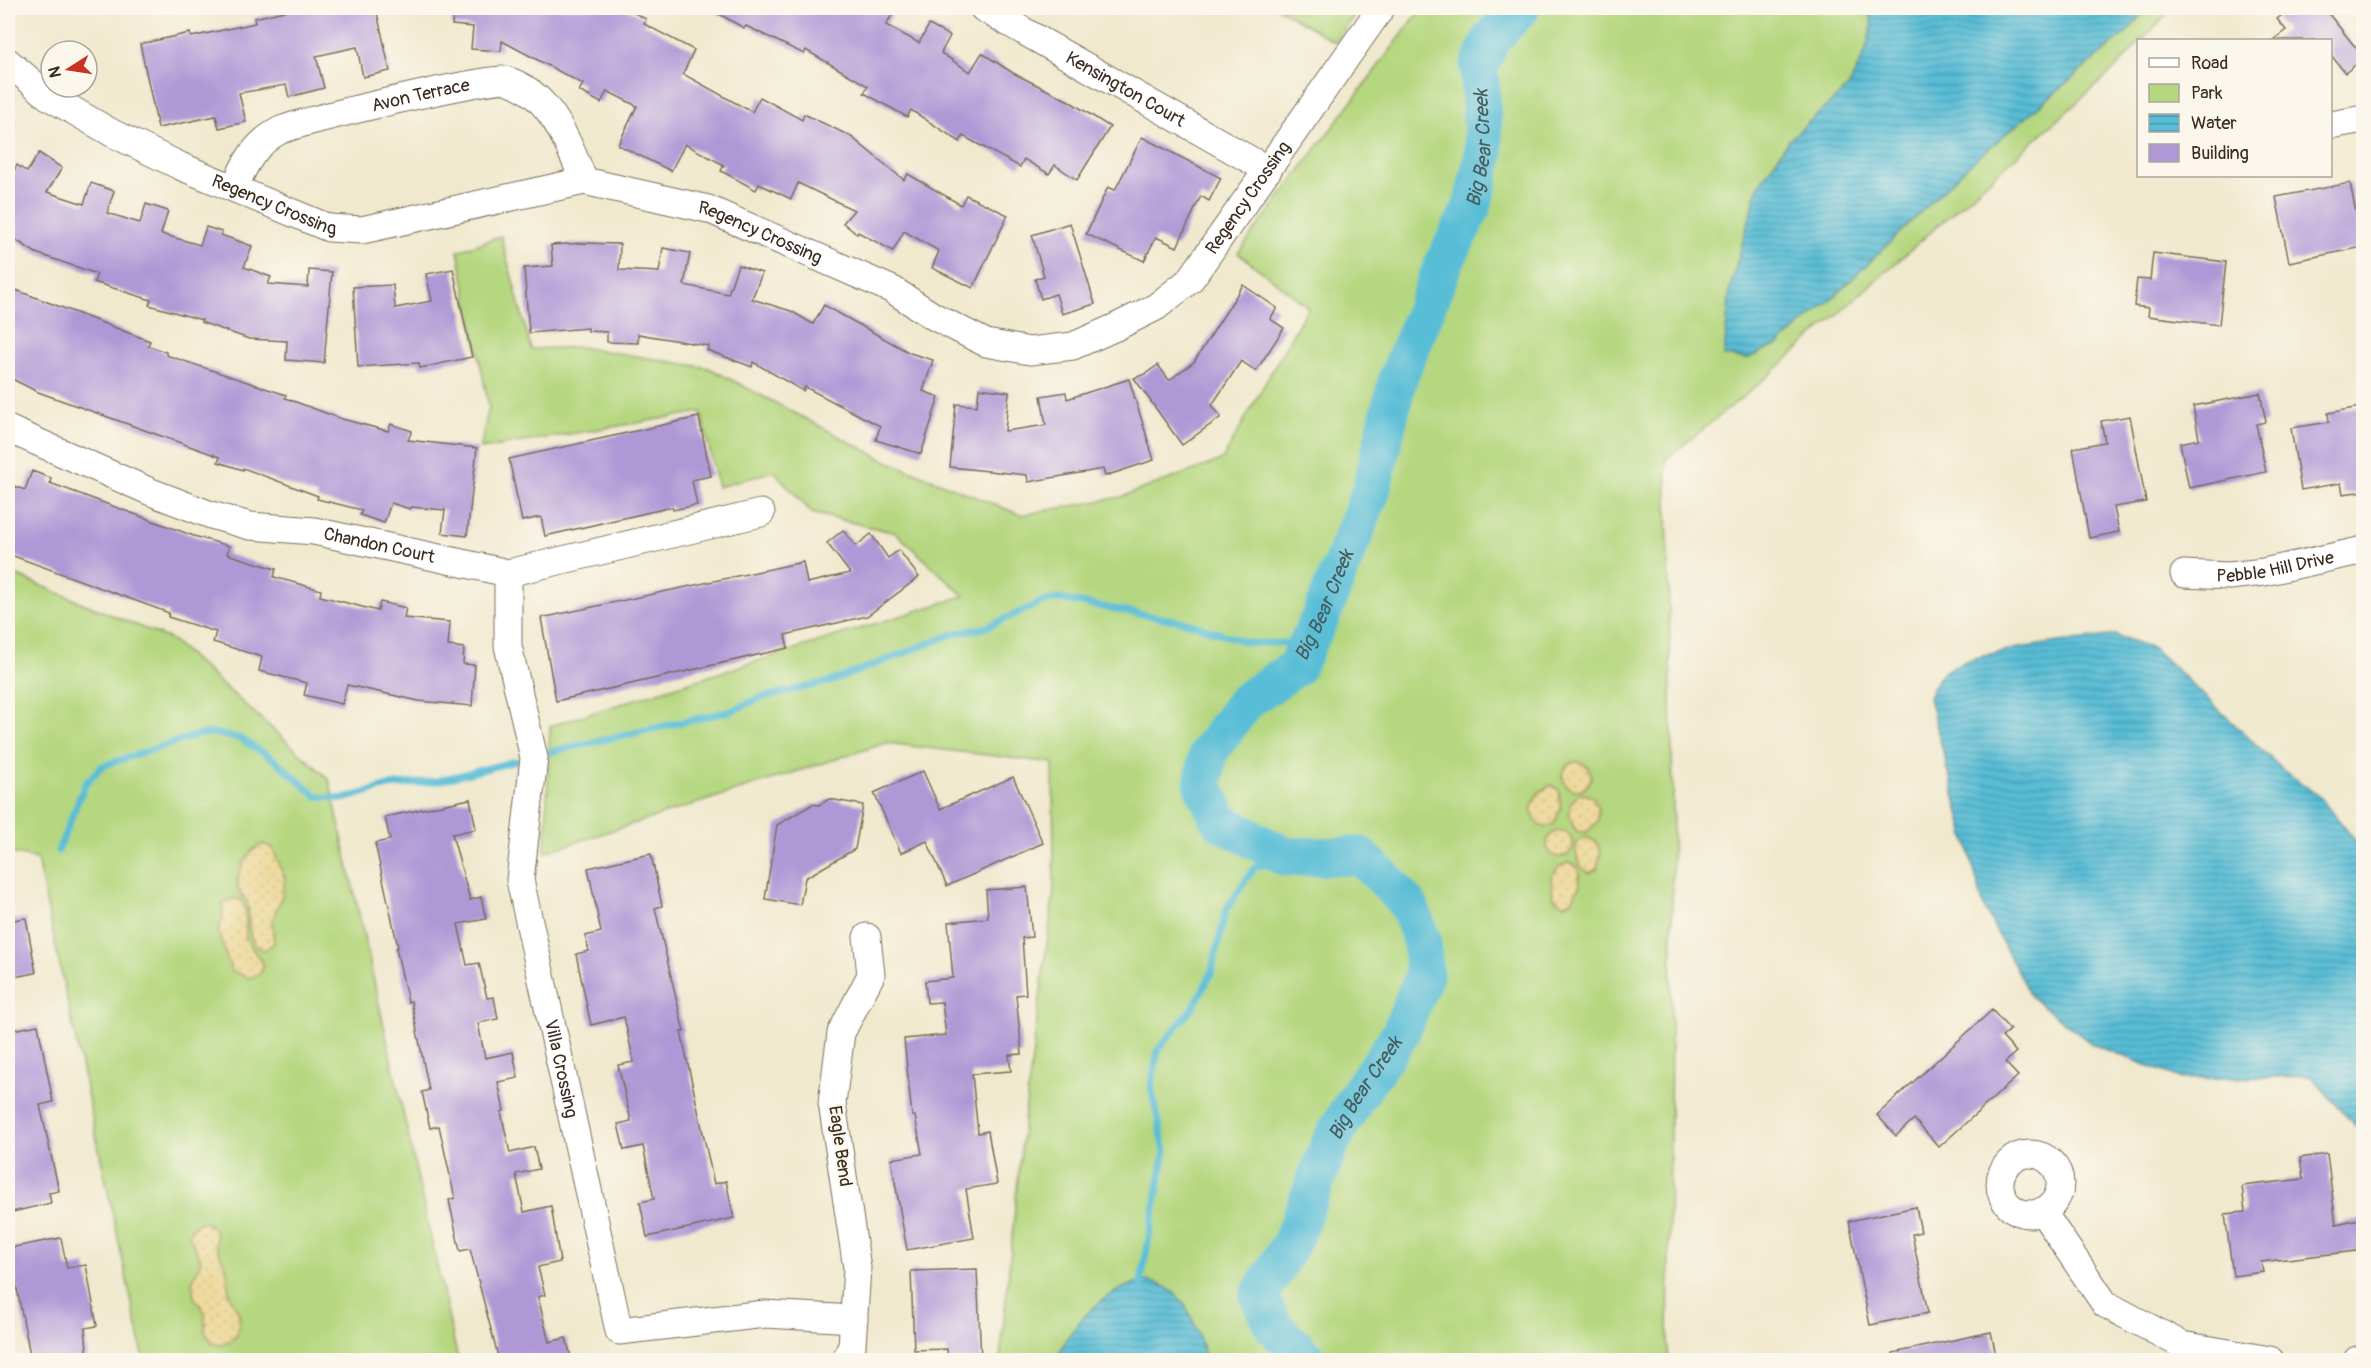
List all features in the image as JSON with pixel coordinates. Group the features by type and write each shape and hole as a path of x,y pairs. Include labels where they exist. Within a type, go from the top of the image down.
{"street":[{"name":"Kensington Court","path":"983,8 1268,170"},
{"name":"Regency Crossing","path":"9,67 48,96 112,132 180,165 329,228 362,231 584,181 708,209 893,290 933,316 986,343 1030,351 1073,346 1156,307 1190,280 1381,8"},
{"name":"Avon Terrace","path":"235,187 243,166 254,152 279,131 319,119 453,87 505,79 531,93 555,117 584,181"},
{"path":"2332,124 2364,119"},
{"name":"Chandon Court","path":"8,429 210,515 250,526 314,531 508,573 761,513"},
{"name":"Pebble Hill Drive","path":"2184,574 2229,576 2264,572 2364,550"},
{"name":"Villa Crossing","path":"508,573 508,646 534,758 520,880 619,1331 765,1314 854,1319"},
{"name":"Eagle Bend","path":"846,1360 852,1346 857,1268 832,1103 841,1033 871,975 867,937"},
{"path":"2042,1211 2104,1304 2182,1345 2270,1360"},
{"path":"2357,1360 2364,1359"}],"green space":[{"path":"1278,8 1360,8 1335,42"},
{"path":"1422,8 2173,8 2143,39 2137,39 2137,45 2117,67 1759,384 1666,459 1673,794 1668,1360 1000,1360 1023,1128 1054,890 1053,763 886,743 545,852 550,726 964,596 896,533 812,513 774,471 718,487 701,412 480,449 489,407 458,251 501,236 531,349 581,347 709,368 884,460 1021,515 1121,497 1222,460 1308,307 1238,253"},
{"path":"8,572 172,640 329,779 458,1360 144,1360 37,859 8,852"}],"sand":[{"path":"1577,762 1587,766 1591,776 1587,786 1577,790 1567,786 1563,776 1567,766"},
{"path":"1551,785 1559,790 1561,807 1554,824 1545,828 1537,824 1531,810 1538,793"},
{"path":"1580,793 1593,797 1598,808 1598,821 1587,832 1578,832 1571,819 1570,804"},
{"path":"1560,831 1569,835 1573,844 1569,853 1560,857 1551,853 1547,844 1551,835"},
{"path":"1587,837 1596,842 1601,852 1597,869 1589,873 1579,863 1576,854 1578,841"},
{"path":"263,844 272,847 285,878 282,896 272,921 274,943 265,950 259,948 251,938 248,903 240,893 238,885 240,870 247,857"},
{"path":"1570,862 1578,867 1580,884 1572,901 1564,905 1553,897 1551,877 1558,867"},
{"path":"233,898 241,900 246,911 246,939 264,965 260,974 250,978 231,971 218,931 223,916 222,905"},
{"path":"201,1222 207,1223 216,1232 216,1245 227,1270 229,1294 240,1316 237,1336 223,1345 213,1344 205,1331 205,1313 194,1297 192,1283 201,1260 189,1235 193,1227"}],"water":[{"path":"1869,8 2147,8 2127,32 1969,165 1837,294 1779,344 1747,359 1724,356 1730,288 1758,187 1788,141 1849,86 1866,50 1872,25"},
{"path":"2115,635 2153,648 2280,767 2321,798 2363,850 2363,1135 2311,1076 2182,1079 2092,1044 2031,997 1984,908 1929,698 1935,684 1939,677 1951,667 1970,659 2021,648"},
{"path":"1141,1281 1156,1283 1169,1289 1178,1297 1193,1320 1207,1360 1056,1360 1071,1333 1090,1311 1114,1293"}],"building":[{"path":"297,8 376,8 390,71 363,77 357,47 316,56 324,88 289,97 286,85 239,93 246,122 219,128 216,116 158,128 140,44 190,33 191,37 255,23 254,18"},
{"path":"453,8 625,8 646,19 644,24 694,50 683,74 752,112 760,97 802,120 804,114 850,136 904,180 908,174 961,205 966,195 1008,215 973,288 932,268 939,251 904,231 893,251 858,232 857,234 843,223 854,210 798,183 791,199 759,184 756,190 721,171 724,165 685,144 671,171 618,145 637,106 607,91 601,103 579,91 583,84 502,41 501,51 471,49 473,27 452,25"},
{"path":"708,8 896,8 886,25 919,43 929,25 950,36 941,53 970,72 982,53 1013,73 1069,101 1110,127 1077,180 1055,165 1049,174 1024,159 1020,167 963,136 960,142 911,110 907,117 864,93 868,86 806,50 804,54 746,26 744,28"},
{"path":"2291,8 2324,8 2364,58 2345,73 2332,56 2332,39 2274,39 2286,30 2277,19"},
{"path":"1142,137 1221,178 1209,201 1201,196 1177,247 1156,237 1144,261 1086,234 1108,187 1115,190"},
{"path":"39,153 62,168 47,192 84,204 91,183 114,191 107,213 140,223 146,204 168,211 161,234 200,245 206,227 222,232 221,235 252,246 244,267 271,277 268,284 308,287 309,270 332,272 324,363 286,360 287,341 249,339 201,322 202,320 149,305 151,300 94,282 97,274 36,253 8,235 8,180 17,165 27,172"},
{"path":"2350,183 2363,247 2289,262 2276,197"},
{"path":"1070,223 1095,304 1062,314 1056,294 1041,299 1035,279 1044,276 1032,235"},
{"path":"620,244 619,270 659,272 663,248 690,253 684,285 728,294 738,265 762,273 752,299 791,311 813,324 824,305 910,353 933,360 923,391 939,397 921,454 876,440 880,426 805,387 803,391 753,362 752,367 707,350 709,346 638,334 638,343 607,342 607,332 588,331 588,328 529,333 524,268 553,266 551,245"},
{"path":"2153,253 2226,262 2219,325 2148,316 2149,308 2134,306 2137,279 2150,280"},
{"path":"453,269 472,357 420,368 419,363 358,367 353,287 393,285 395,308 432,301 426,274"},
{"path":"1243,285 1277,308 1270,319 1284,328 1256,371 1241,361 1212,405 1221,417 1182,445 1134,378 1158,365 1169,380 1194,362"},
{"path":"8,287 150,341 148,346 166,352 166,355 286,395 285,398 342,419 388,431 391,424 412,431 408,440 477,448 467,536 442,533 445,510 411,507 410,509 391,503 384,523 360,515 362,510 317,499 318,496 243,468 243,470 218,462 220,457 38,392 8,377"},
{"path":"1129,379 1154,460 1105,476 1103,469 1028,482 1027,475 950,467 956,404 977,406 979,388 1009,392 1005,431 1046,425 1041,396 1066,392 1067,399"},
{"path":"2260,393 2266,422 2256,424 2266,472 2189,488 2180,443 2199,439 2193,406"},
{"path":"2360,407 2364,426 2364,491 2343,494 2341,483 2301,490 2291,428 2329,422 2328,413"},
{"path":"2130,416 2146,502 2114,507 2119,532 2089,538 2073,448 2105,442 2101,421"},
{"path":"699,417 711,476 692,480 697,505 673,510 672,507 545,536 541,517 522,521 509,459"},
{"path":"32,471 51,478 50,483 194,536 229,546 227,554 276,569 274,577 321,590 320,596 378,611 380,602 406,608 404,618 450,622 448,646 464,648 463,664 475,665 472,706 419,701 347,685 342,704 304,695 307,683 259,671 262,657 213,642 216,632 168,617 169,613 8,554 8,484 25,490"},
{"path":"843,530 856,546 871,534 888,558 899,550 919,577 867,616 785,635 788,648 556,701 541,618 803,562 807,583 850,573 827,543"},
{"path":"923,771 940,809 1013,777 1043,843 947,886 927,841 901,853 874,793"},
{"path":"470,799 476,829 452,834 470,900 481,897 486,919 458,924 467,965 479,963 487,998 494,997 498,1019 478,1023 485,1058 513,1052 518,1078 498,1082 504,1111 501,1112 510,1153 534,1147 539,1169 516,1174 524,1212 551,1206 560,1262 538,1267 545,1295 538,1297 549,1342 566,1338 572,1360 499,1360 470,1249 460,1251 449,1200 455,1198 439,1126 430,1128 422,1092 429,1090 411,1001 408,1002 396,948 398,947 375,843 390,840 385,817"},
{"path":"829,799 863,805 855,849 805,878 800,905 765,899 777,825 813,804 819,805"},
{"path":"651,854 662,906 655,908 684,1032 681,1032 714,1184 726,1181 734,1218 647,1237 640,1202 654,1199 643,1146 624,1150 618,1124 631,1121 618,1065 634,1062 624,1017 591,1025 576,954 589,951 585,936 601,932 588,868"},
{"path":"1027,887 1032,937 1022,938 1026,994 1016,995 1022,1054 1009,1055 1011,1071 972,1074 978,1133 988,1131 997,1184 966,1189 974,1238 907,1250 891,1159 922,1154 915,1116 912,1116 904,1039 946,1035 942,1002 927,1003 925,981 953,978 948,922 988,918 986,890"},
{"path":"26,918 36,973 8,978 8,921"},
{"path":"1992,1010 2010,1030 2002,1037 2016,1052 2005,1062 2018,1076 1939,1147 1914,1119 1896,1136 1877,1115"},
{"path":"38,1025 53,1102 40,1105 59,1191 49,1193 51,1203 8,1213 8,1031"},
{"path":"2327,1154 2336,1224 2364,1218 2364,1250 2261,1262 2263,1272 2233,1276 2225,1214 2245,1212 2242,1186 2303,1179 2300,1158"},
{"path":"1916,1207 1921,1232 1912,1234 1928,1313 1870,1325 1849,1221"},
{"path":"61,1238 67,1268 86,1265 97,1326 85,1328 88,1360 31,1360 9,1248"},
{"path":"977,1269 981,1360 948,1360 947,1349 914,1350 911,1271"},
{"path":"1991,1332 1997,1360 1894,1360 1893,1353"}],"waterway":[{"name":"Big Bear Creek","path":"1308,1360 1274,1327 1259,1296 1292,1241 1331,1142 1354,1101 1400,1034 1424,975 1422,942 1410,908 1386,880 1360,856 1286,857 1221,822 1203,786 1208,753 1246,701 1296,667 1322,614 1371,491 1398,378 1443,265 1472,207 1484,155 1479,67 1491,39 1521,8"},
{"path":"550,752 731,711 760,698 832,681 956,633 985,628 1042,602 1059,599 1185,622 1249,643 1308,643"},
{"path":"58,851 85,784 102,766 197,735 213,733 241,739 275,760 316,796 344,799 388,786 437,781 516,761"},
{"path":"1143,1288 1141,1281 1165,1151 1151,1087 1158,1050 1194,1006 1211,974 1226,910 1254,868 1286,857"}]}
